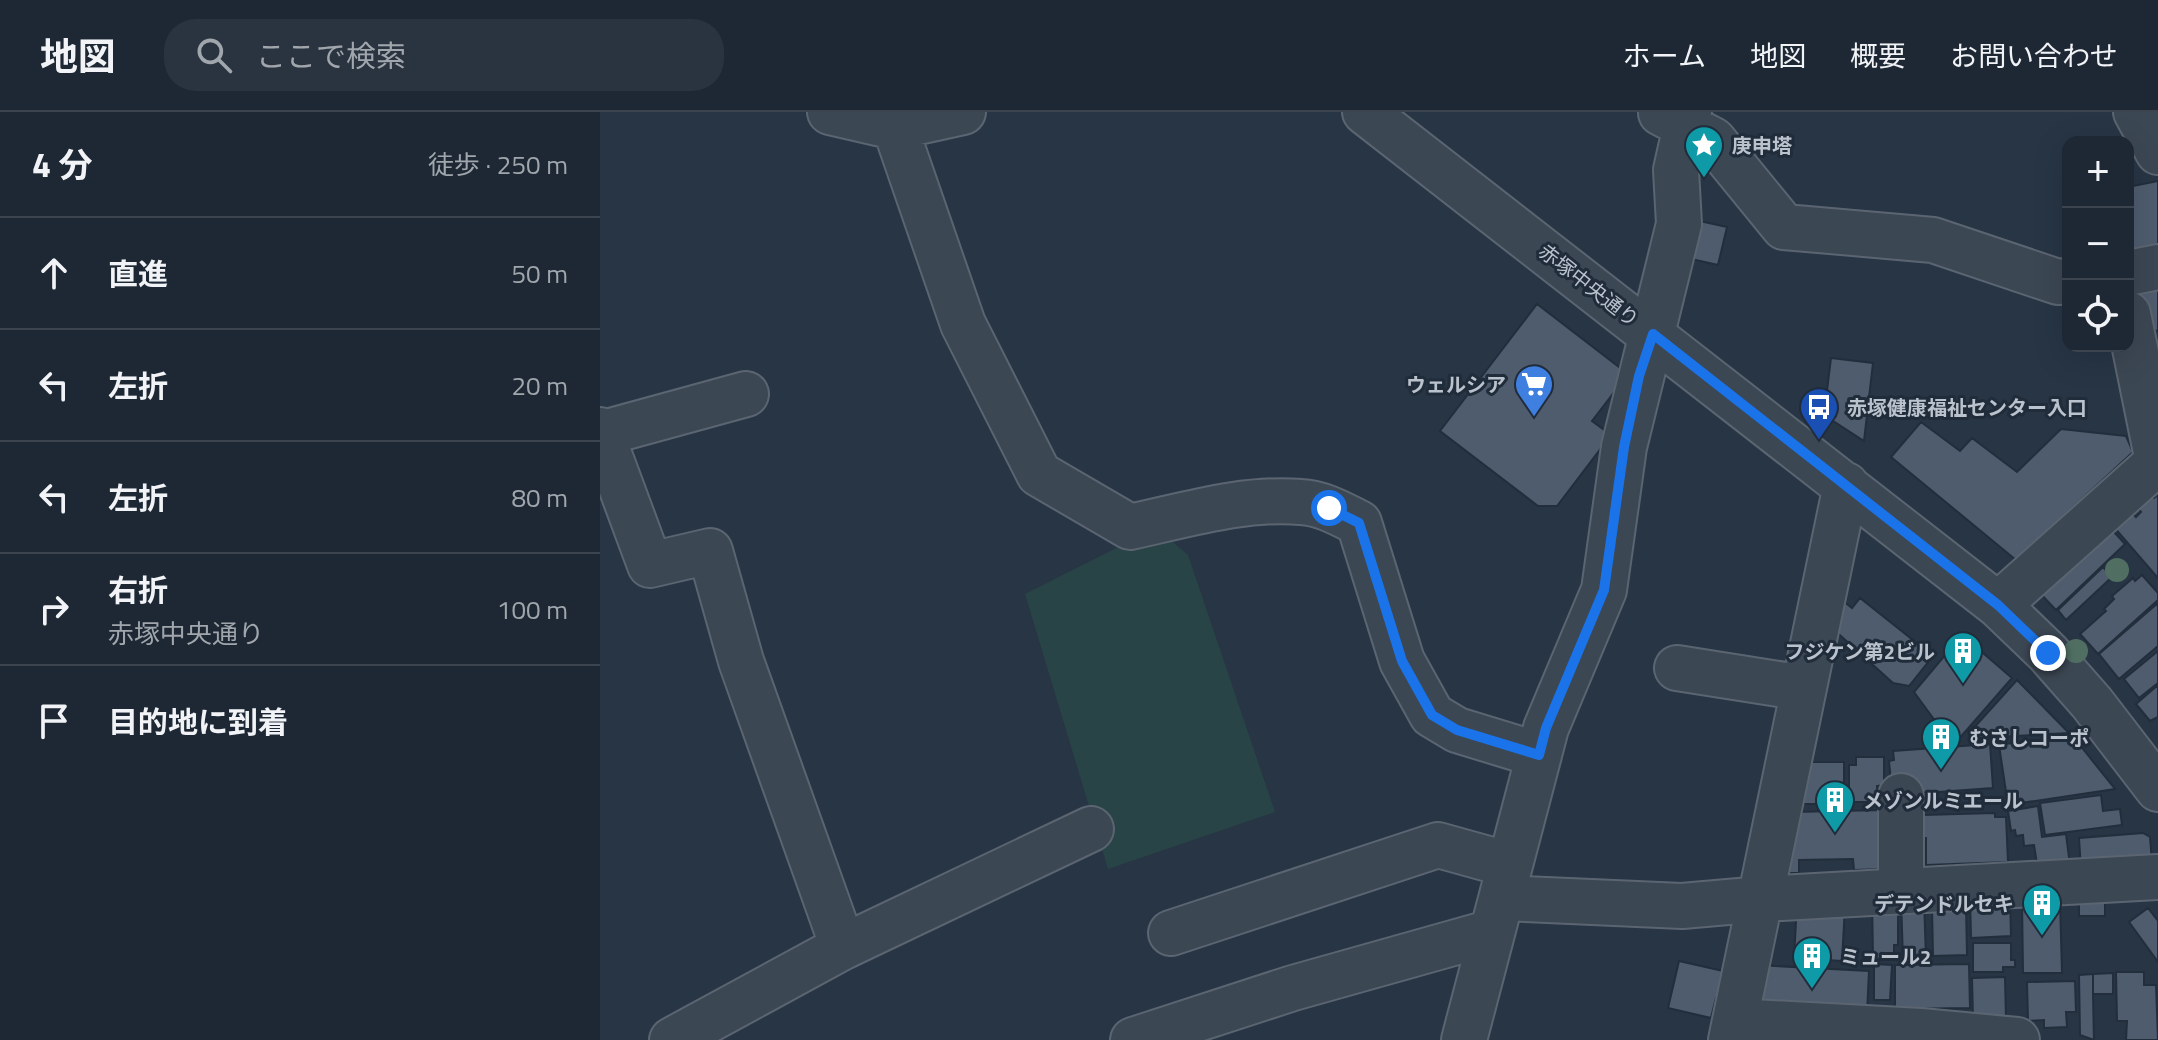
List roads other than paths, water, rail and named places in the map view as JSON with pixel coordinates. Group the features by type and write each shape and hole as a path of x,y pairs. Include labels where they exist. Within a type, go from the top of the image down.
{"street":[{"path":"830,112 895,127 963,112"},
{"name":"赤塚中央通り","path":"1365,112 1998,605 2057,663 2092,703 2145,747 2158,789"},
{"path":"2136,112 2158,152"},
{"path":"1464,1040 1546,728 1604,590 1624,447 1639,376 1653,334 1679,224 1676,170 1678,117"},
{"path":"1678,117 1713,140 1784,227 1933,240 2062,282"},
{"path":"895,127 963,324 1039,474 1130,527 1233,505 1302,502 1329,508 1359,523 1402,661 1432,715 1457,730 1539,755"},
{"path":"2134,272 2158,267"},
{"path":"1998,605 2158,462 2134,344"},
{"path":"746,394 600,433 650,565 710,551 741,661 843,947"},
{"path":"1846,485 1733,1030 1921,1031 2017,1040"},
{"path":"1677,668 1804,688"},
{"path":"1901,796 1901,891"},
{"path":"672,1040 843,947 1091,829"},
{"path":"1171,933 1438,845 1501,898"},
{"path":"1133,1040 1293,988 1501,898 1682,906 2158,877"}],"place":[{"name":"庚申塔","path":"1704,179"},
{"name":"ウェルシア","path":"1534,418"},
{"name":"赤塚健康福祉センター入口","path":"1819,441"},
{"name":"フジケン第2ビル","path":"1963,685"},
{"name":"むさしコーポ","path":"1941,771"},
{"name":"メゾンルミエール","path":"1835,834"},
{"name":"デテンドルセキ","path":"2042,937"},
{"name":"ミュール2","path":"1812,990"}]}
